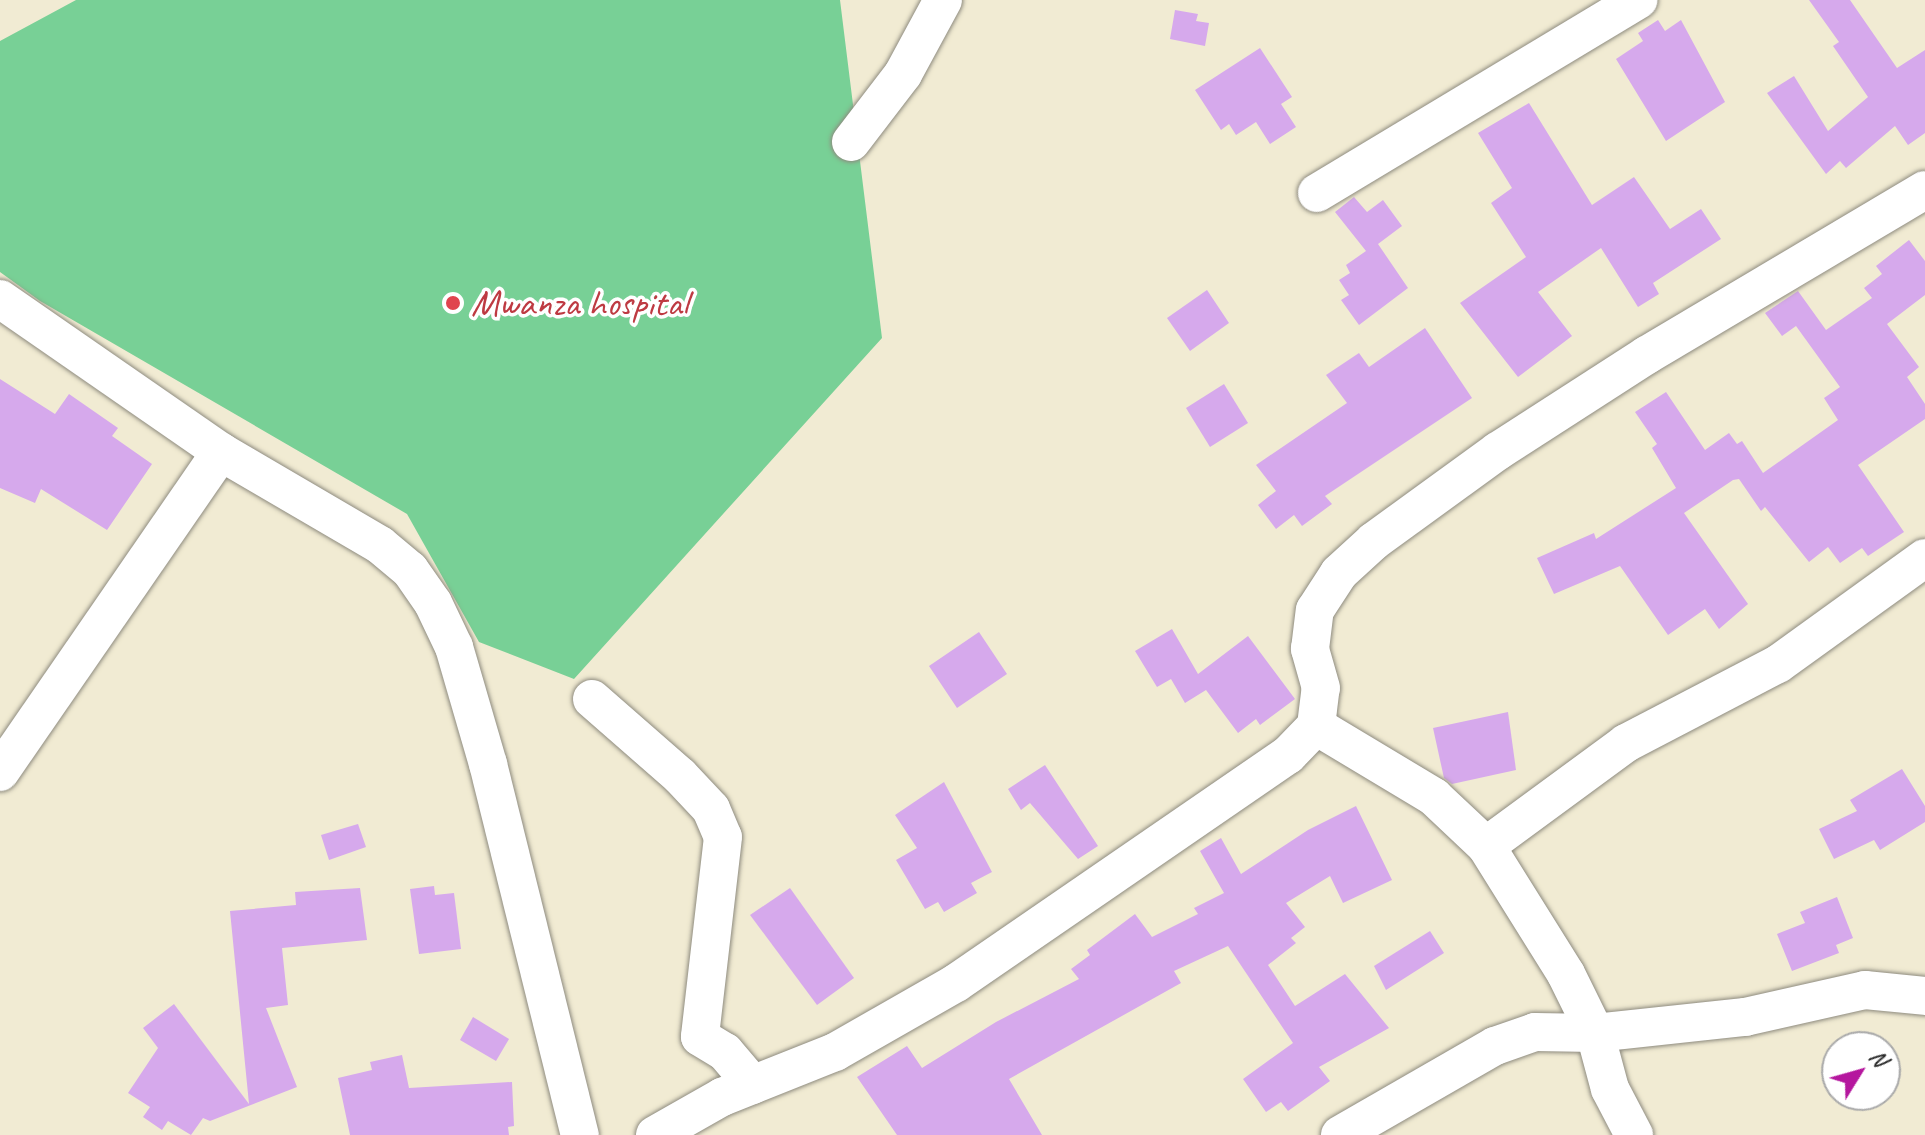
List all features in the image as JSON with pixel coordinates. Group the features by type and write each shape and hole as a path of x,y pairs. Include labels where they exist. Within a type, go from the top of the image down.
{"street":[{"path":"851,142 903,74 943,0"},
{"path":"1317,193 1638,0"},
{"path":"655,1135 753,1085 835,1052 956,983 1288,755 1316,726 1321,688 1310,649 1315,610 1339,573 1374,541 1498,451 1622,371 1925,190"},
{"path":"0,299 221,452 380,545 410,570 433,603 454,647 488,764 580,1135"},
{"path":"0,772 221,452"},
{"path":"1486,846 1626,743 1778,664 1925,558"},
{"path":"1885,588 1925,581"},
{"path":"592,699 680,776 711,809 723,837 700,1037 725,1052 753,1085"},
{"path":"1316,726 1434,797 1486,846 1535,916 1595,1033 1610,1089 1634,1135"},
{"path":"1340,1135 1515,1037 1558,1030 1595,1033 1745,1017 1865,990 1894,989 1925,996"}],"green space":[{"path":"76,0 840,0 882,338 574,679 479,642 407,514 40,301 0,272 0,41"}],"building":[{"path":"1809,0 1850,0 1897,68 1925,50 1925,133 1908,145 1895,126 1846,168 1840,161 1826,174 1767,93 1794,76 1828,131 1868,97 1833,46 1839,42"},
{"path":"1175,10 1198,14 1196,21 1209,23 1205,46 1170,39"},
{"path":"1658,20 1665,31 1681,20 1725,102 1666,141 1616,59 1643,41 1638,33"},
{"path":"1260,48 1292,97 1281,104 1296,127 1270,144 1256,122 1236,135 1229,124 1221,130 1195,90"},
{"path":"1529,103 1592,205 1634,177 1670,229 1701,209 1721,239 1653,283 1659,294 1638,307 1601,248 1538,292 1572,336 1518,377 1460,303 1526,257 1491,203 1512,188 1478,133"},
{"path":"1354,197 1367,212 1383,200 1402,226 1378,244 1408,288 1359,325 1341,300 1349,295 1339,280 1350,273 1346,265 1366,251 1335,212"},
{"path":"1909,240 1925,261 1925,295 1887,324 1919,367 1907,377 1925,404 1925,419 1858,465 1904,532 1868,556 1862,548 1840,563 1828,547 1809,562 1765,507 1761,511 1739,479 1733,480 1684,513 1748,604 1719,629 1705,609 1668,635 1620,566 1554,594 1537,558 1594,533 1596,539 1676,488 1652,448 1657,444 1635,412 1666,392 1705,450 1729,433 1737,444 1742,441 1763,473 1838,420 1824,398 1840,387 1796,326 1782,336 1765,313 1798,291 1826,330 1872,298 1864,288 1882,274 1876,266"},
{"path":"1207,290 1229,323 1190,351 1167,318"},
{"path":"1425,328 1472,398 1325,496 1332,504 1302,526 1294,515 1276,529 1258,505 1276,491 1256,465 1347,403 1326,375 1359,353 1369,367"},
{"path":"0,379 55,414 69,394 118,428 112,436 152,464 107,530 41,489 35,503 0,488"},
{"path":"1224,384 1248,423 1210,447 1186,408"},
{"path":"1172,629 1198,674 1248,636 1295,699 1260,725 1256,719 1238,733 1206,690 1185,703 1171,679 1157,687 1135,651"},
{"path":"979,632 1007,674 957,708 929,666"},
{"path":"1508,712 1516,770 1452,784 1444,778 1433,728"},
{"path":"1045,765 1098,846 1078,859 1030,803 1021,810 1008,789"},
{"path":"1902,769 1925,806 1925,822 1880,850 1874,840 1834,859 1819,829 1857,811 1850,800"},
{"path":"944,782 992,872 971,883 977,893 944,912 938,902 925,909 896,860 917,848 895,815"},
{"path":"1356,806 1392,880 1343,903 1330,876 1286,903 1305,927 1291,938 1296,943 1268,965 1295,1006 1345,974 1389,1028 1319,1067 1330,1081 1288,1111 1281,1102 1266,1112 1243,1079 1293,1043 1228,946 1174,971 1181,983 1009,1079 1042,1135 897,1135 857,1077 907,1046 922,1068 996,1022 1079,979 1071,969 1090,955 1087,950 1135,914 1152,937 1198,914 1194,908 1224,893 1200,851 1221,838 1241,874 1308,830"},
{"path":"358,824 366,847 329,860 321,835"},
{"path":"434,886 435,895 454,893 461,949 419,954 410,889"},
{"path":"360,888 367,940 282,948 288,1005 266,1008 297,1087 210,1121 203,1118 191,1135 168,1121 162,1130 143,1117 150,1107 128,1093 158,1048 143,1028 174,1004 249,1104 230,911 296,905 295,892"},
{"path":"790,888 854,978 817,1005 750,915"},
{"path":"1837,897 1853,938 1836,945 1839,953 1792,971 1777,934 1805,923 1800,912"},
{"path":"1430,931 1444,953 1386,990 1374,966"},
{"path":"473,1017 509,1039 496,1061 460,1040"},
{"path":"402,1055 409,1088 512,1082 514,1126 508,1127 509,1135 350,1135 338,1078 372,1070 370,1062"}],"place":[{"name":"Mwanza hospital","path":"453,303"}]}
